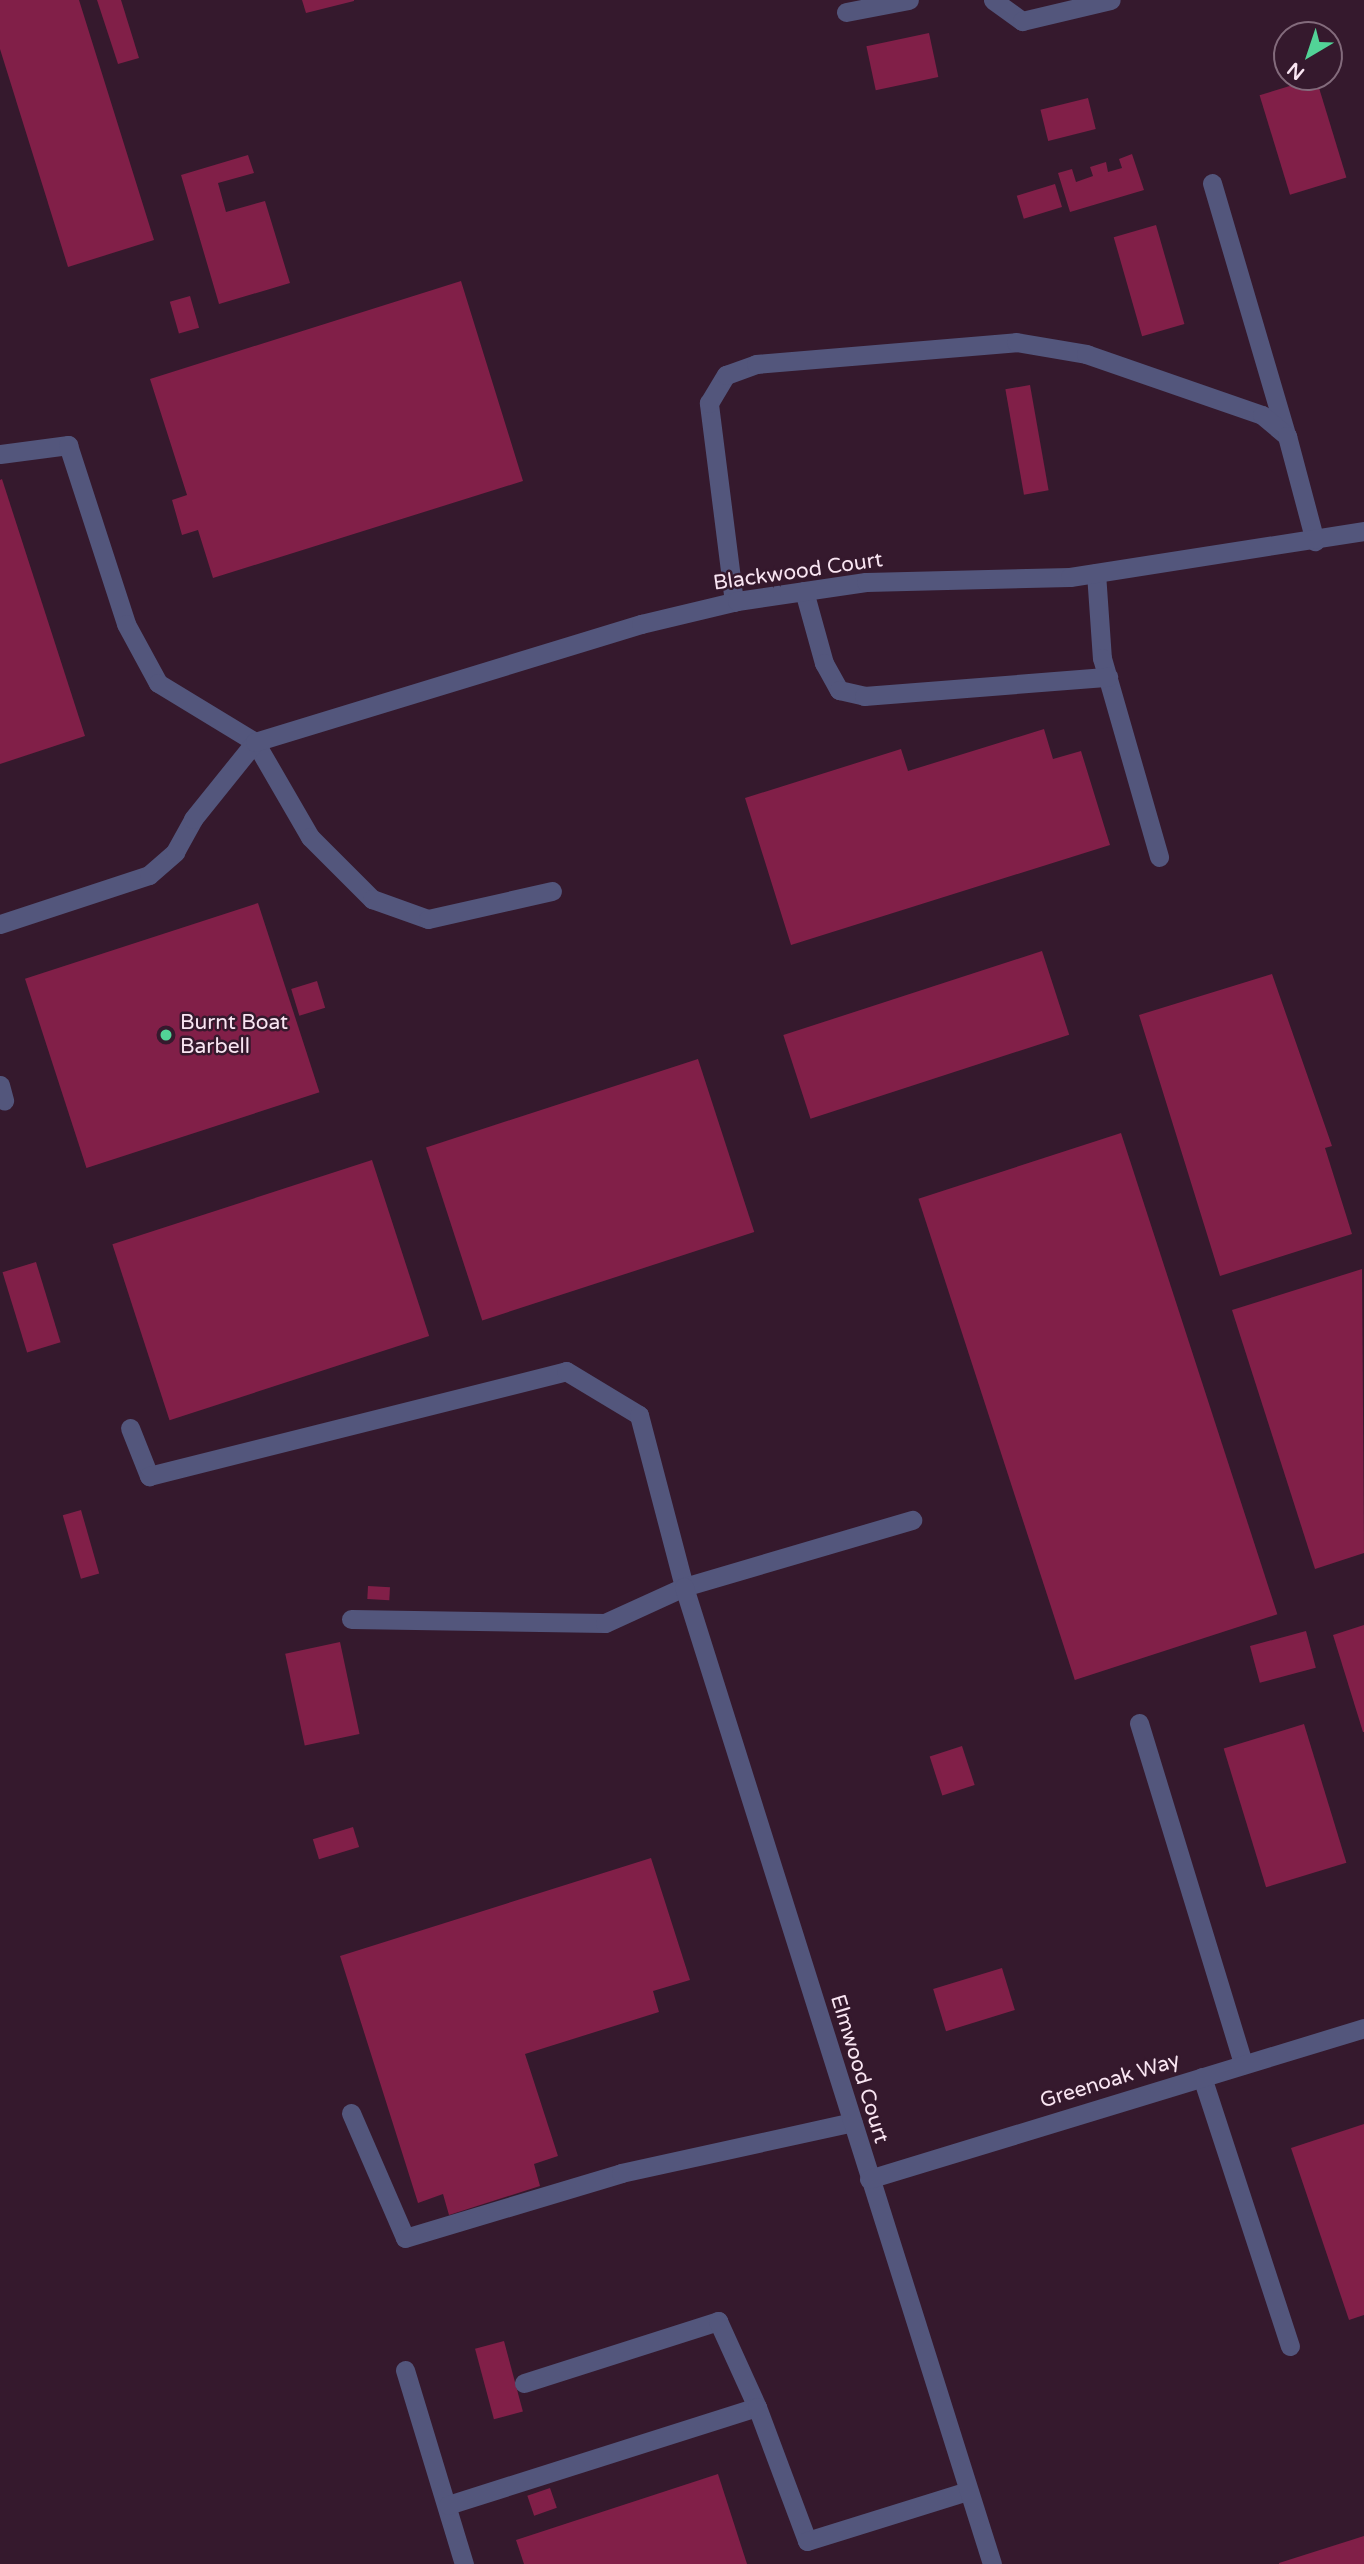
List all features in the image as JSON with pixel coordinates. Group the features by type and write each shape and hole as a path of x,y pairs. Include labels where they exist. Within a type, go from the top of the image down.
{"street":[{"path":"846,12 909,0"},
{"path":"993,0 1022,21 1111,0"},
{"path":"1212,183 1287,436 1315,541"},
{"path":"734,602 709,403 726,375 756,365 1017,342 1086,354 1230,401 1287,436"},
{"path":"0,454 68,445 126,624 158,682 255,741 310,837 372,899 428,919 552,891"},
{"name":"Blackwood Court","path":"255,741 734,602 879,582 1097,573 1315,541 1364,531"},
{"path":"1097,573 1108,677 1159,857"},
{"path":"804,591 824,663 839,690 863,696 1108,677"},
{"path":"0,923 149,875 175,852 193,818 255,741"},
{"name":"Elmwood Court","path":"131,1427 149,1476 566,1371 639,1415 684,1587 992,2564"},
{"path":"351,1619 605,1623 684,1587 912,1520"},
{"path":"1139,1723 1243,2064"},
{"name":"Greenoak Way","path":"869,2179 1364,2028"},
{"path":"1202,2077 1290,2346"},
{"path":"351,2113 405,2238 621,2173 852,2122"},
{"path":"524,2383 718,2321 757,2407 807,2541 968,2491"},
{"path":"405,2371 464,2564"},
{"path":"448,2505 757,2407"}],"building":[{"path":"0,0 79,0 154,240 68,267 0,49"},
{"path":"97,0 121,0 139,58 118,64"},
{"path":"302,0 354,0 354,1 306,13"},
{"path":"929,33 938,77 876,90 866,46"},
{"path":"1273,91 1320,91 1346,177 1290,195 1260,95"},
{"path":"1088,98 1096,129 1048,141 1040,110"},
{"path":"1132,154 1144,190 1070,212 1058,173 1072,169 1076,182 1093,176 1090,167 1106,162 1108,172 1122,168 1119,159"},
{"path":"248,155 254,173 218,183 226,212 265,201 290,283 219,304 181,175"},
{"path":"1055,184 1062,207 1024,219 1017,196"},
{"path":"1156,225 1184,324 1142,336 1114,237"},
{"path":"461,281 523,481 213,578 198,530 182,535 172,500 187,495 150,379"},
{"path":"190,296 199,328 179,334 170,302"},
{"path":"1030,385 1049,490 1024,495 1005,389"},
{"path":"2,479 85,736 0,764 0,480"},
{"path":"1044,729 1053,759 1081,751 1110,845 791,945 745,798 901,749 908,771"},
{"path":"258,903 319,1092 86,1168 25,979"},
{"path":"1042,951 1069,1035 811,1119 783,1035"},
{"path":"1272,974 1332,1146 1325,1148 1352,1234 1220,1276 1139,1015"},
{"path":"317,981 325,1008 299,1016 291,989"},
{"path":"698,1059 754,1232 482,1320 426,1147"},
{"path":"1121,1133 1277,1614 1075,1680 918,1199"},
{"path":"372,1160 429,1336 170,1420 112,1244"},
{"path":"36,1262 61,1342 27,1353 3,1272"},
{"path":"1362,1269 1364,1553 1315,1569 1232,1310"},
{"path":"81,1510 99,1573 81,1579 63,1515"},
{"path":"368,1586 390,1587 389,1600 367,1599"},
{"path":"1364,1625 1364,1732 1363,1732 1333,1635"},
{"path":"1306,1631 1316,1668 1260,1683 1250,1646"},
{"path":"340,1642 360,1734 305,1746 285,1654"},
{"path":"1304,1724 1346,1863 1266,1887 1224,1749"},
{"path":"962,1746 975,1785 942,1795 930,1757"},
{"path":"353,1827 359,1847 319,1859 313,1839"},
{"path":"651,1858 690,1980 653,1991 659,2012 525,2054 558,2156 534,2164 540,2186 449,2215 443,2194 418,2203 340,1956"},
{"path":"1002,1968 1015,2010 946,2031 933,1989"},
{"path":"1364,2124 1364,2315 1349,2320 1291,2148"},
{"path":"504,2341 523,2412 494,2419 475,2349"},
{"path":"718,2474 747,2564 524,2564 516,2540"},
{"path":"550,2488 557,2508 534,2516 527,2496"},
{"path":"1364,2536 1364,2564 1279,2564 1279,2563"}],"place":[{"name":"Burnt Boat Barbell","path":"166,1035"}]}
